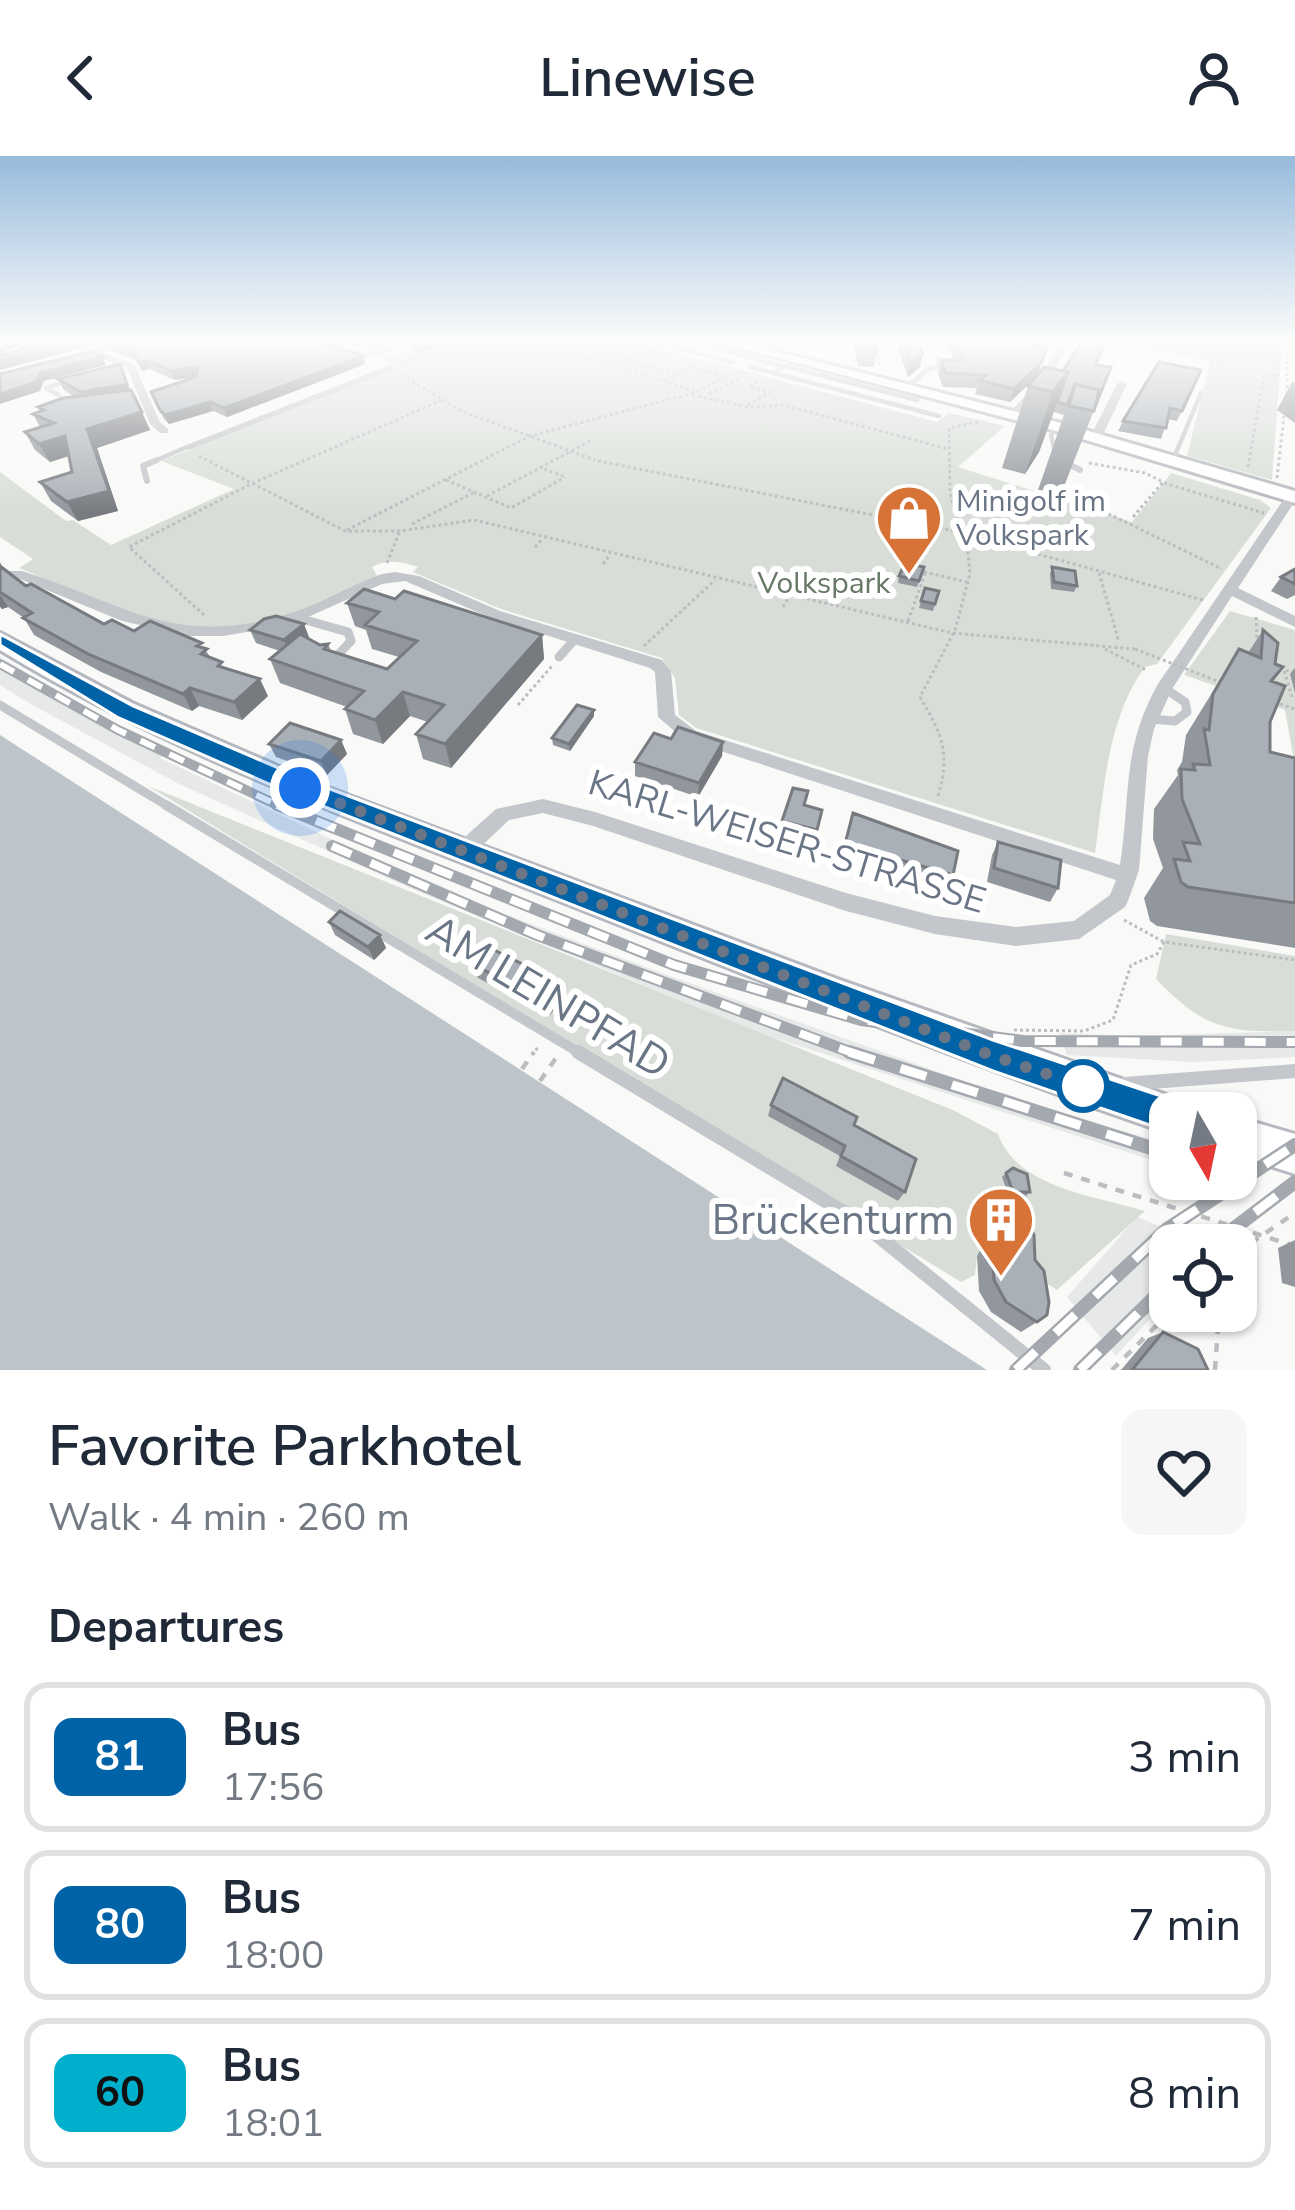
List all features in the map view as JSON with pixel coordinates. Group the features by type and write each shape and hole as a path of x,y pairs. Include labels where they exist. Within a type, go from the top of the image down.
{"main road":[{"path":"938,400 1013,415 1290,493"},
{"path":"0,640 71,683 203,748 993,1056 1149,1108"},
{"path":"1257,1142 1295,1154"}],"street":[{"path":"145,400 155,424 164,431"},
{"path":"185,448 317,400"},
{"path":"1013,415 1027,400"},
{"path":"1096,437 1114,400"},
{"name":"KARL-WEISER-STRASSE","path":"464,850 503,814 531,806 558,808 898,917 960,932 1014,939 1066,934 1100,920 1118,902 1126,875 1139,755 1149,718 1229,580 1290,493"},
{"path":"0,575 22,574 140,624 169,631 236,632 339,602 382,578 407,577 465,611 656,664 663,671 667,717 691,735 1126,875"},
{"path":"1229,580 1295,622"}],"lane":[{"path":"876,400 939,416"},
{"path":"908,408 913,400"},
{"path":"1173,460 1198,400"},
{"path":"1054,426 1056,457 1080,470"},
{"path":"147,481 143,466 185,448"},
{"path":"295,616 349,632 351,641 332,661"},
{"path":"559,657 575,639"},
{"path":"1149,718 1175,721 1187,712 1186,702 1165,688"},
{"name":"AM LEINPFAD","path":"0,705 862,1222 916,1261 997,1341 1044,1370"},
{"path":"1097,1091 1123,1084 1295,1071"}],"path":[{"path":"200,612 150,561 129,547 251,484 442,400 597,460 959,532 1208,602"},
{"path":"345,531 530,436 668,400"},
{"path":"723,400 771,409 783,405 948,449"},
{"path":"746,406 757,400"},
{"path":"1240,480 1246,473 1259,400"},
{"path":"934,815 950,759 948,746 920,697 952,646 969,583 969,554 959,532 949,428 986,413"},
{"path":"1284,418 1290,493"},
{"path":"485,497 592,440"},
{"path":"185,448 345,531 474,520 952,633 1120,644 1219,682"},
{"path":"1080,470 1092,463 1144,473 1268,515"},
{"path":"445,479 511,508 565,477 540,467"},
{"path":"1132,518 1163,482"},
{"path":"382,578 403,529 474,492"},
{"path":"1085,493 1084,502 1132,518 1229,580"},
{"path":"535,547 544,537"},
{"path":"603,564 611,553"},
{"path":"1098,572 1112,597 1109,613 1120,644"},
{"path":"908,623 926,573 969,583"},
{"path":"645,644 658,626 709,591 716,578"},
{"path":"783,607 790,596"},
{"path":"1257,617 1257,642"},
{"path":"1101,646 1146,670"},
{"path":"518,705 534,693 559,657"},
{"path":"1294,711 1276,700 1294,697 1285,670 1295,672"},
{"path":"1124,920 1164,942 1295,960"},
{"path":"996,1030 1084,1031 1113,1020 1131,964 1157,954 1164,942"},
{"path":"522,1069 546,1036"},
{"path":"540,1081 564,1046"},
{"path":"1064,1172 1295,1246"},
{"path":"1257,1239 1295,1213"},
{"path":"1112,1370 1154,1332"},
{"path":"1215,1370 1218,1332"}],"shaded area":[{"path":"0,657 97,714 171,749 160,758 327,837 512,917 667,975 1003,1095 1149,1139 1149,1159 759,1033 417,891 181,785 0,685"},
{"path":"0,735 987,1370 0,1370"},
{"path":"1295,1031 1295,1057 1194,1062 1067,1055 1059,1033 1130,1036"},
{"path":"1137,1217 1154,1224 1149,1224 1149,1320 1116,1356 1067,1297"}],"green space":[{"name":"Volkspark","path":"317,400 853,400 937,422 949,413 1005,426 958,467 1132,522 1171,473 1260,500 1271,508 1157,664 1145,667 1132,687 1109,756 1095,853 696,728 679,715 675,678 662,658 501,609 413,572 418,567 412,565 378,564 372,567 377,575 373,579 297,612 240,626 184,629 123,612 19,568 33,559 0,537 0,472 66,521 73,520 111,545 234,489 161,461"},
{"path":"1201,400 1278,400 1272,480 1187,456"},
{"path":"1230,611 1295,630 1295,766 1285,710 1184,675"},
{"path":"148,786 955,1111 998,1134 1022,1167 1040,1178 1145,1211 1057,1290 1019,1266 992,1227 977,1256 975,1275 961,1282"},
{"path":"1166,934 1295,956 1295,1031 1234,1029 1203,1018 1173,996 1156,979"}],"building":[{"path":"58,400 136,400 142,412 87,429 109,491 67,502 40,482 72,472 65,436 39,444 25,432 54,423 33,414 44,410 38,407"},
{"path":"155,400 246,400 224,408 210,402 165,415"},
{"path":"1071,400 1097,400 1094,411 1069,406"},
{"path":"1136,400 1187,400 1182,411 1170,408 1166,428 1123,421"},
{"path":"905,563 924,567 919,581 899,576"},
{"path":"0,566 26,586 31,584 104,624 112,620 134,631 150,621 202,643 197,646 207,649 201,654 222,662 218,666 260,679 234,702 190,688 183,694 90,655 23,618 32,613 0,592"},
{"path":"1052,567 1075,571 1077,586 1054,582"},
{"path":"1295,569 1295,584 1281,577"},
{"path":"925,588 939,591 935,604 921,601"},
{"path":"364,589 395,599 404,591 542,635 445,744 416,734 444,705 403,692 375,720 345,709 364,691 270,659 300,634 320,645 328,644 324,649 387,669 417,641 365,625 379,612 347,603"},
{"path":"276,616 304,624 284,640 250,630 264,619"},
{"path":"1263,630 1278,643 1275,664 1283,667 1271,681 1285,686 1270,722 1270,752 1295,758 1295,903 1188,887 1181,882 1174,859 1190,861 1183,842 1200,844 1182,799 1181,769 1210,765 1204,729 1209,730 1213,694 1239,649 1261,658"},
{"path":"577,705 594,710 569,744 552,738"},
{"path":"290,723 341,740 321,761 269,744"},
{"path":"678,727 723,742 699,783 635,762 654,733 671,739"},
{"path":"793,788 808,791 804,805 822,810 817,830 782,821"},
{"path":"853,813 958,851 953,875 845,844"},
{"path":"998,842 1061,860 1058,888 994,868"},
{"path":"340,911 380,935 368,947 329,922"},
{"path":"488,947 561,983 548,1003 474,965"},
{"path":"783,1078 857,1117 854,1125 916,1159 905,1192 841,1156 845,1146 771,1105"},
{"path":"1013,1168 1027,1174 1030,1192 1013,1192 1006,1173"},
{"path":"1006,1213 1027,1221 1034,1235 1035,1260 1044,1271 1049,1302 1047,1315 1037,1322 1006,1302 994,1280 991,1243"},
{"path":"1163,1332 1198,1349 1208,1370 1132,1370"}],"railway":[{"path":"0,664 118,730 281,807"},
{"path":"277,805 281,807"},
{"path":"281,807 674,965 861,1020 1023,1041 1295,1042"},
{"path":"332,846 537,935 856,1054"},
{"path":"849,1052 856,1054"},
{"path":"856,1054 1149,1147"},
{"path":"1016,1370 1167,1229 1295,1145"},
{"path":"1240,1224 1295,1182"},
{"path":"1080,1370 1149,1303"}],"bus line":[{"name":"81","path":"0,640 125,712 300,788 993,1056 1149,1108"}],"place":[{"name":"Minigolf im Volkspark","path":"909,577"},
{"name":"Brückenturm","path":"1001,1279"}],"route":[{"path":"300,788 993,1056 1083,1086"}]}
